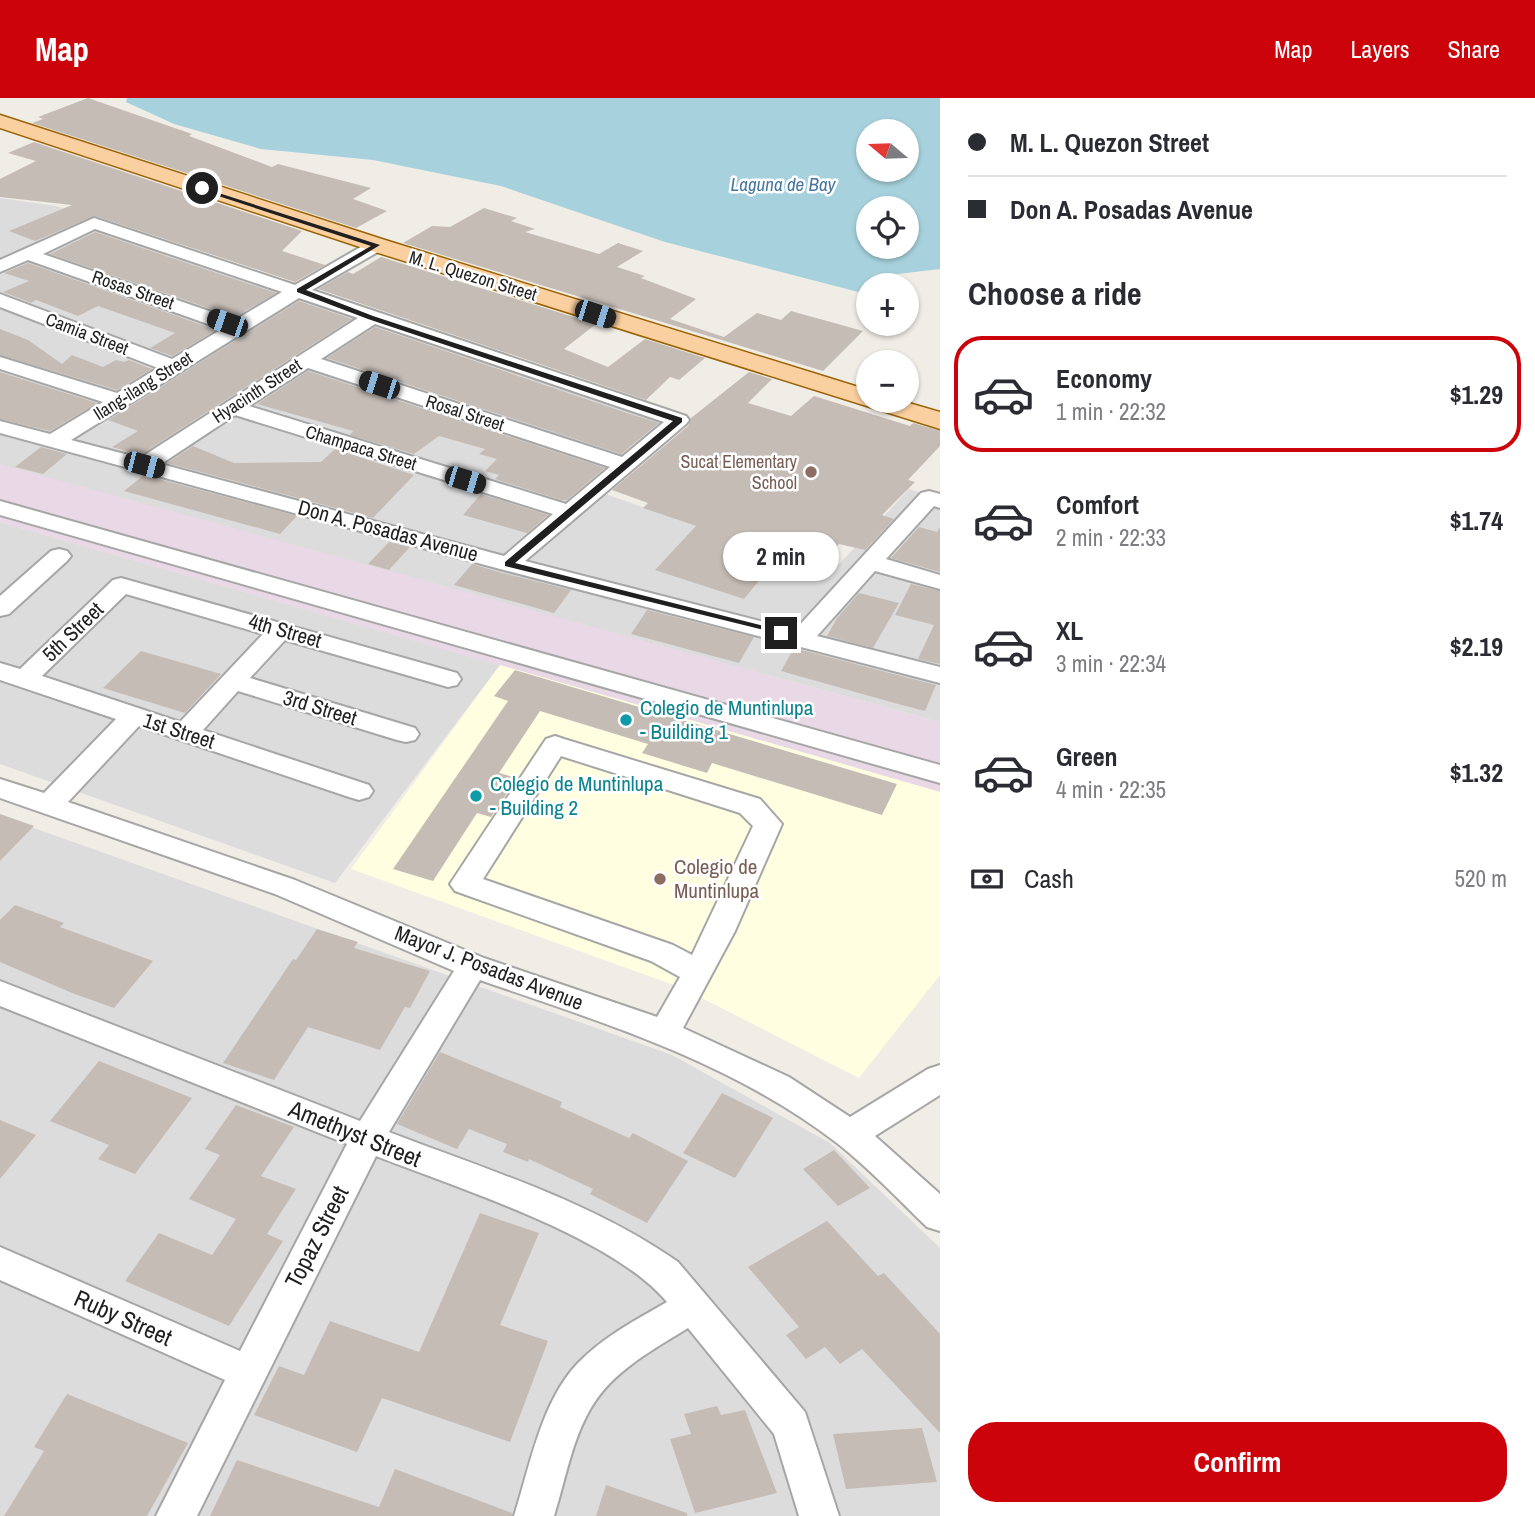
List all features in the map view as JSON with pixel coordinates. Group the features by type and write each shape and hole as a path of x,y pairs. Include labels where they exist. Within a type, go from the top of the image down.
{"main road":[{"name":"M. L. Quezon Street","path":"0,121 227,197 856,395"},
{"path":"914,413 940,421"}],"street":[{"path":"0,267 94,223 679,420 508,564"},
{"name":"Ilang-ilang Street","path":"54,441 377,245"},
{"name":"Rosas Street","path":"27,254 239,327"},
{"name":"Camia Street","path":"0,300 174,367"},
{"name":"Hyacinth Street","path":"144,465 371,318"},
{"name":"Rosal Street","path":"305,360 625,465"},
{"path":"0,363 119,400"},
{"name":"Champaca Street","path":"233,408 569,512"},
{"name":"Don A. Posadas Avenue","path":"0,427 508,564 940,675"},
{"path":"801,638 869,562 934,500"},
{"path":"0,508 940,774"},
{"path":"0,609 59,556"},
{"path":"869,562 940,582"},
{"name":"4th Street","path":"121,585 448,679"},
{"name":"5th Street","path":"12,675 121,585"},
{"path":"185,733 281,629"},
{"name":"1st Street","path":"12,675 359,792"},
{"name":"3rd Street","path":"233,681 406,734"},
{"path":"48,806 134,716"},
{"path":"664,1033 698,972 752,866 768,824 750,806 555,745 465,884 662,953 698,972"},
{"name":"Mayor J. Posadas Avenue","path":"0,788 285,887 473,966 664,1033 777,1086 850,1134 940,1216"},
{"name":"Topaz Street","path":"176,1516 367,1139 473,966"},
{"name":"Amethyst Street","path":"0,993 568,1217 641,1256 665,1273 791,1425 820,1516"},
{"path":"850,1134 940,1078"},
{"name":"Ruby Street","path":"0,1263 247,1372"},
{"path":"534,1516 569,1413 582,1387 607,1362 693,1305"}],"shaded area":[{"path":"0,198 56,206 691,418 600,492 830,574 909,489 940,499 940,722 0,465"},
{"path":"0,464 940,722 940,792 0,522"},
{"path":"0,522 500,665 335,883 0,764"},
{"name":"Colegio de Muntinlupa","path":"500,665 940,792 940,975 859,1078 682,988 351,869"},
{"path":"0,816 672,1055 830,1143 940,1248 940,1516 0,1516"}],"water":[{"name":"Laguna de Bay","path":"127,98 940,98 940,269 906,273 856,273 856,291 665,242 501,186 373,160 261,149 174,124 126,102"}],"building":[{"path":"88,98 192,134 189,136 272,167 278,164 371,188 353,199 387,211 356,228 32,123 43,119 38,117"},
{"path":"34,142 302,231 282,251 325,265 295,282 95,216 35,241 9,231 72,205 0,197 0,179 36,161 8,153"},
{"path":"484,208 517,218 511,221 535,229 525,232 599,254 618,243 643,251 617,267 645,276 641,278 696,299 670,319 724,337 757,313 781,320 791,311 856,329 858,336 823,371 403,243 432,226 450,227"},
{"path":"95,232 276,293 235,317 50,254"},
{"path":"381,257 596,324 564,349 608,367 645,339 705,358 679,380 670,377 646,400 318,289 348,272 353,274"},
{"path":"28,263 216,330 172,356 150,348 175,333 98,306 78,316 36,300 31,303 3,292 29,281 4,273"},
{"path":"299,301 352,319 140,455 112,447 138,431 108,420"},
{"path":"375,327 659,423 621,454 327,358"},
{"path":"0,329 28,340 62,364 72,355 103,367 116,360 129,360 152,369 117,390 0,355"},
{"path":"308,371 605,468 567,500 561,500 495,479 499,475 485,471 497,459 479,454 485,449 439,436 414,454 350,435 353,431 257,404"},
{"path":"0,372 97,403 50,431 0,419"},
{"name":"Sucat Elementary School","path":"749,372 772,379 748,403 791,416 814,396 856,409 856,413 868,413 910,426 913,423 940,431 940,446 908,480 915,482 882,515 894,519 865,550 839,544 819,566 782,553 744,599 655,570 696,526 643,508 648,503 612,490 688,426 691,418"},
{"path":"193,446 234,463 321,462 335,449 414,475 373,518 167,463"},
{"path":"41,447 67,454 43,474 15,467"},
{"path":"144,475 297,516 280,534 124,491"},
{"path":"481,494 548,515 527,533 463,515"},
{"path":"919,527 937,532 940,527 940,572 891,558"},
{"path":"389,542 410,547 389,570 368,564"},
{"path":"472,564 571,590 554,613 454,585"},
{"path":"911,584 940,591 940,664 918,659 934,625 895,615"},
{"path":"859,593 899,603 873,648 827,636 837,618"},
{"path":"647,610 754,637 739,663 631,634"},
{"path":"794,648 936,685 925,711 898,704 781,671"},
{"path":"141,651 221,674 185,713 103,688"},
{"name":"Colegio de Muntinlupa - Building 1","path":"515,670 897,784 882,815 712,763 707,773 642,753 648,744 540,711 499,773 517,778 491,817 477,813 433,881 393,869 508,701 494,696"},
{"path":"0,814 34,826 0,861"},
{"path":"15,905 64,923 60,927 153,961 114,1008 72,993 0,962 0,920"},
{"path":"317,929 358,942 354,948 430,971 410,1008 405,1007 380,1050 308,1027 274,1080 223,1063 293,959 296,960"},
{"path":"440,1052 562,1102 560,1107 629,1138 633,1133 688,1161 647,1223 590,1194 593,1189 529,1159 528,1162 503,1152 507,1144 469,1129 457,1149 397,1124"},
{"path":"99,1061 192,1098 135,1174 98,1159 109,1145 50,1121"},
{"path":"722,1093 773,1118 735,1178 683,1153"},
{"path":"236,1105 294,1127 261,1176 296,1189 267,1234 283,1241 229,1326 125,1281 159,1233 212,1255 236,1219 189,1199 220,1155 205,1149"},
{"path":"0,1120 36,1135 0,1179"},
{"path":"834,1150 870,1188 838,1206 803,1169"},
{"path":"480,1213 539,1233 500,1325 548,1341 510,1442 382,1398 357,1452 254,1415 279,1366 304,1375 330,1321 419,1352"},
{"path":"827,1221 878,1276 884,1273 940,1334 940,1433 862,1349 840,1364 825,1347 806,1359 786,1335 799,1327 748,1267"},
{"path":"67,1394 188,1443 147,1516 4,1516 44,1451 34,1447"},
{"path":"717,1406 721,1415 745,1410 777,1493 695,1513 670,1439 691,1434 684,1414"},
{"path":"922,1428 937,1482 846,1489 833,1434"},
{"path":"237,1460 379,1507 395,1469 512,1513 512,1516 210,1516"},
{"path":"606,1485 687,1513 687,1516 596,1516"}],"place":[{"name":"Sucat Elementary School","path":"811,472"},
{"name":"Colegio de Muntinlupa - Building 1","path":"626,720"},
{"name":"Colegio de Muntinlupa - Building 2","path":"476,796"},
{"name":"Colegio de Muntinlupa","path":"660,879"}],"route":[{"path":"202,188 377,245 300,291 371,318 679,420 508,564 781,633"}]}
